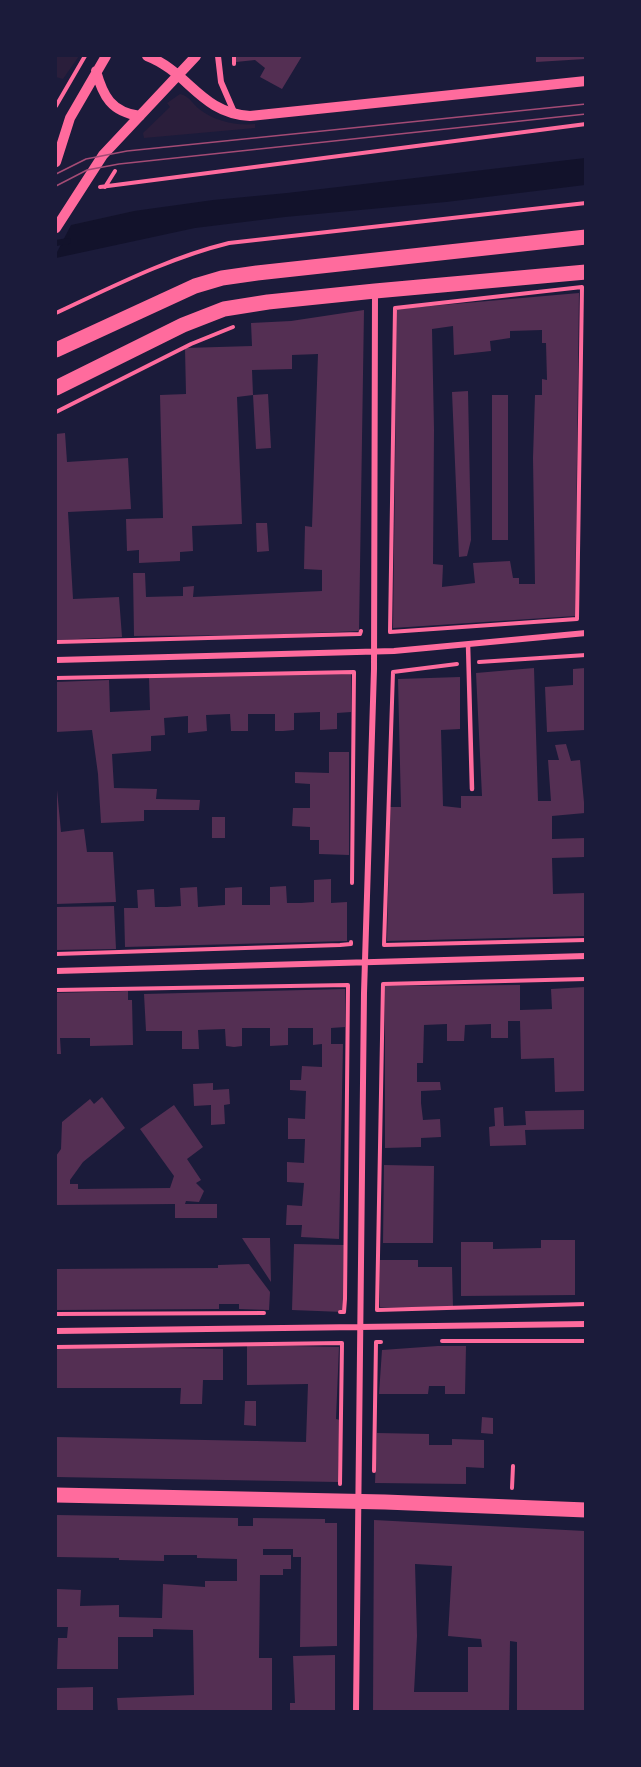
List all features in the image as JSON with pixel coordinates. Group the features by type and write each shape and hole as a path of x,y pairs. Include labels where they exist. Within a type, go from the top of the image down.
{"main road":[{"path":"56,350 168,297 222,278 585,237"},
{"path":"56,388 183,325 224,309 375,291 585,272"},
{"path":"56,1495 585,1510"}],"street":[{"path":"56,162 70,118 106,56"},
{"path":"147,56 167,66 217,108 235,115 250,116 585,81"},
{"path":"56,228 103,155 196,56"},
{"path":"218,56 219,74 235,115"},
{"path":"96,71 108,101 125,112 140,116"},
{"path":"356,1712 359,1326 374,651 375,291"},
{"path":"56,660 169,655 374,651 585,633"},
{"path":"56,971 585,956"},
{"path":"56,1331 585,1324"}],"lane":[{"path":"468,644 472,789"}],"path":[{"path":"56,105 84,56"},
{"path":"234,56 234,67"},
{"path":"98,188 585,124"},
{"path":"105,187 115,171"},
{"path":"56,313 178,258 229,243 585,203"},
{"path":"395,308 390,632 577,619 582,287"},
{"path":"56,412 191,344 239,326"},
{"path":"56,642 360,634"},
{"path":"585,655 469,663 393,672 384,945 585,940"},
{"path":"56,678 354,672 352,885"},
{"path":"56,954 351,944 351,932"},
{"path":"585,979 383,984 377,1310 585,1304"},
{"path":"56,990 348,985 345,1299 344,1312 334,1312"},
{"path":"56,1314 264,1313"},
{"path":"437,1341 585,1341"},
{"path":"374,1478 376,1342 391,1342"},
{"path":"56,1347 342,1344 340,1485"},
{"path":"512,1488 513,1466"},
{"path":"500,1487 522,1488"}],"shaded area":[{"path":"56,56 79,56 63,79 56,77"},
{"path":"180,94 186,96 211,117 233,123 255,124 255,128 144,138 143,133 170,107 167,103"},
{"path":"585,158 585,185 195,228 56,258 71,225 134,211"}],"building":[{"path":"235,56 302,56 282,89 260,77 265,68 255,60 236,62"},
{"path":"536,56 585,56 585,59 536,62"},
{"path":"579,293 575,616 393,628 397,309","holes":["453,326 454,355 491,351 490,341 510,338 510,331 542,330 542,343 546,343 547,380 542,379 542,395 535,395 533,458 535,584 519,584 519,578 513,578 510,561 473,563 475,583 442,587 443,565 433,564 432,329"]},
{"path":"364,310 359,631 262,635 134,636 133,573 145,573 146,597 183,596 183,587 194,586 193,597 322,591 322,570 304,569 305,526 312,527 318,354 292,355 292,369 252,370 253,395 237,397 242,524 192,526 193,551 180,552 180,561 139,563 139,550 127,551 126,519 163,518 160,395 186,394 185,348 252,346 251,323 291,321"},
{"path":"468,391 471,540 467,556 459,557 452,392"},
{"path":"268,394 271,448 256,449 253,395"},
{"path":"492,395 508,395 508,540 492,540"},
{"path":"65,433 67,462 128,458 131,509 68,512 73,599 119,597 122,637 56,640 56,434"},
{"path":"256,523 267,523 269,551 257,552"},
{"path":"534,668 538,801 551,801 548,760 559,760 555,745 566,744 571,761 580,760 585,813 552,816 552,839 585,838 585,857 552,858 553,894 585,893 585,936 387,941 390,807 401,807 398,679 460,677 460,729 441,730 443,806 461,808 461,796 482,796 476,673"},
{"path":"585,668 585,730 547,732 545,687 573,685 573,669"},
{"path":"351,673 351,712 337,713 337,729 320,730 320,712 294,713 294,730 283,731 275,731 275,714 248,714 248,731 231,731 230,714 206,715 207,731 188,733 188,716 164,718 165,735 151,736 151,751 112,754 114,788 157,789 156,799 200,800 199,810 144,810 144,821 101,823 92,730 56,732 56,682 109,680 110,712 150,710 149,677"},
{"path":"329,752 349,752 349,855 319,854 319,840 310,840 310,827 292,826 293,808 310,808 310,784 295,783 295,772 329,773"},
{"path":"57,790 61,832 84,829 87,852 113,852 116,902 56,904"},
{"path":"212,817 225,817 225,838 212,838"},
{"path":"331,879 331,903 347,902 347,941 125,947 124,908 138,908 137,890 154,889 155,907 181,906 180,888 197,887 198,907 225,905 225,888 242,887 242,905 270,905 270,887 286,886 287,903 314,902 314,880"},
{"path":"114,906 116,949 56,950 56,907"},
{"path":"520,985 520,1010 552,1009 551,989 585,987 585,1091 555,1092 554,1058 521,1059 520,1021 508,1021 508,1038 491,1038 491,1024 465,1025 464,1041 447,1041 447,1024 424,1025 423,1063 417,1063 417,1082 440,1082 441,1090 421,1091 421,1103 423,1120 440,1119 441,1137 421,1138 421,1147 385,1148 385,986"},
{"path":"345,989 345,1027 331,1028 331,1044 343,1044 339,1239 301,1237 302,1225 286,1225 287,1205 302,1206 304,1183 287,1182 287,1162 304,1163 305,1139 288,1139 288,1118 305,1119 306,1091 290,1090 290,1080 301,1080 302,1066 322,1067 322,1044 313,1045 313,1028 288,1028 288,1045 270,1046 270,1028 242,1028 242,1046 234,1047 226,1046 225,1029 198,1030 199,1049 182,1049 182,1031 146,1031 144,994"},
{"path":"128,991 128,1000 132,1000 133,1045 90,1046 90,1038 60,1038 61,1054 56,1054 56,993"},
{"path":"213,1083 213,1090 229,1089 230,1104 224,1105 225,1124 211,1125 211,1105 194,1106 193,1084"},
{"path":"102,1097 125,1128 83,1162 70,1180 70,1184 78,1184 78,1189 170,1188 174,1176 140,1129 174,1105 203,1147 187,1159 201,1180 196,1183 204,1191 199,1202 186,1201 185,1204 217,1204 217,1218 175,1218 175,1204 56,1205 56,1156 61,1149 62,1122 90,1099 94,1104"},
{"path":"503,1107 504,1126 526,1125 525,1111 585,1110 585,1129 525,1130 526,1145 490,1146 489,1127 495,1126 494,1108"},
{"path":"384,1165 434,1166 433,1243 383,1243"},
{"path":"242,1238 270,1238 271,1282"},
{"path":"541,1240 575,1240 575,1295 461,1296 461,1242 493,1242 493,1249 541,1248"},
{"path":"294,1244 344,1245 343,1312 292,1310"},
{"path":"380,1260 418,1260 418,1267 452,1267 453,1307 380,1307"},
{"path":"249,1264 270,1292 269,1310 239,1309 239,1304 219,1304 219,1309 56,1310 56,1269 218,1268 218,1265"},
{"path":"247,1345 339,1347 336,1419 340,1420 338,1482 56,1477 56,1437 306,1442 308,1384 247,1385"},
{"path":"466,1346 465,1394 445,1394 445,1386 429,1386 428,1394 379,1394 382,1350"},
{"path":"56,1348 223,1349 223,1380 203,1380 202,1404 180,1404 181,1388 56,1388"},
{"path":"245,1401 256,1401 256,1426 244,1425"},
{"path":"482,1417 493,1418 493,1434 481,1433"},
{"path":"377,1433 429,1434 429,1445 452,1445 452,1439 484,1440 484,1468 466,1467 466,1484 375,1483"},
{"path":"56,1515 238,1518 238,1526 253,1526 253,1518 325,1519 325,1523 337,1523 337,1646 300,1647 301,1557 293,1557 293,1549 263,1549 263,1555 291,1555 291,1569 283,1569 283,1575 260,1575 259,1658 272,1658 272,1712 118,1712 117,1698 194,1695 193,1630 153,1629 153,1637 118,1637 118,1669 57,1669 58,1638 67,1638 68,1627 57,1627 57,1589 81,1590 80,1606 119,1605 119,1617 162,1618 163,1584 205,1587 205,1581 237,1581 237,1559 197,1558 197,1555 164,1555 164,1561 57,1557"},
{"path":"374,1520 585,1531 585,1712 517,1712 517,1642 510,1641 509,1712 373,1712","holes":["415,1564 452,1566 448,1636 481,1639 482,1647 468,1647 468,1692 414,1692 417,1636"]},
{"path":"335,1655 335,1712 290,1712 290,1703 295,1703 293,1656"},
{"path":"93,1687 93,1712 56,1712 56,1688"}],"waterway":[{"path":"56,243 68,241"}],"tram line":[{"path":"56,174 86,159 127,151 586,104"},
{"path":"56,186 87,170 119,164 586,114"}]}
